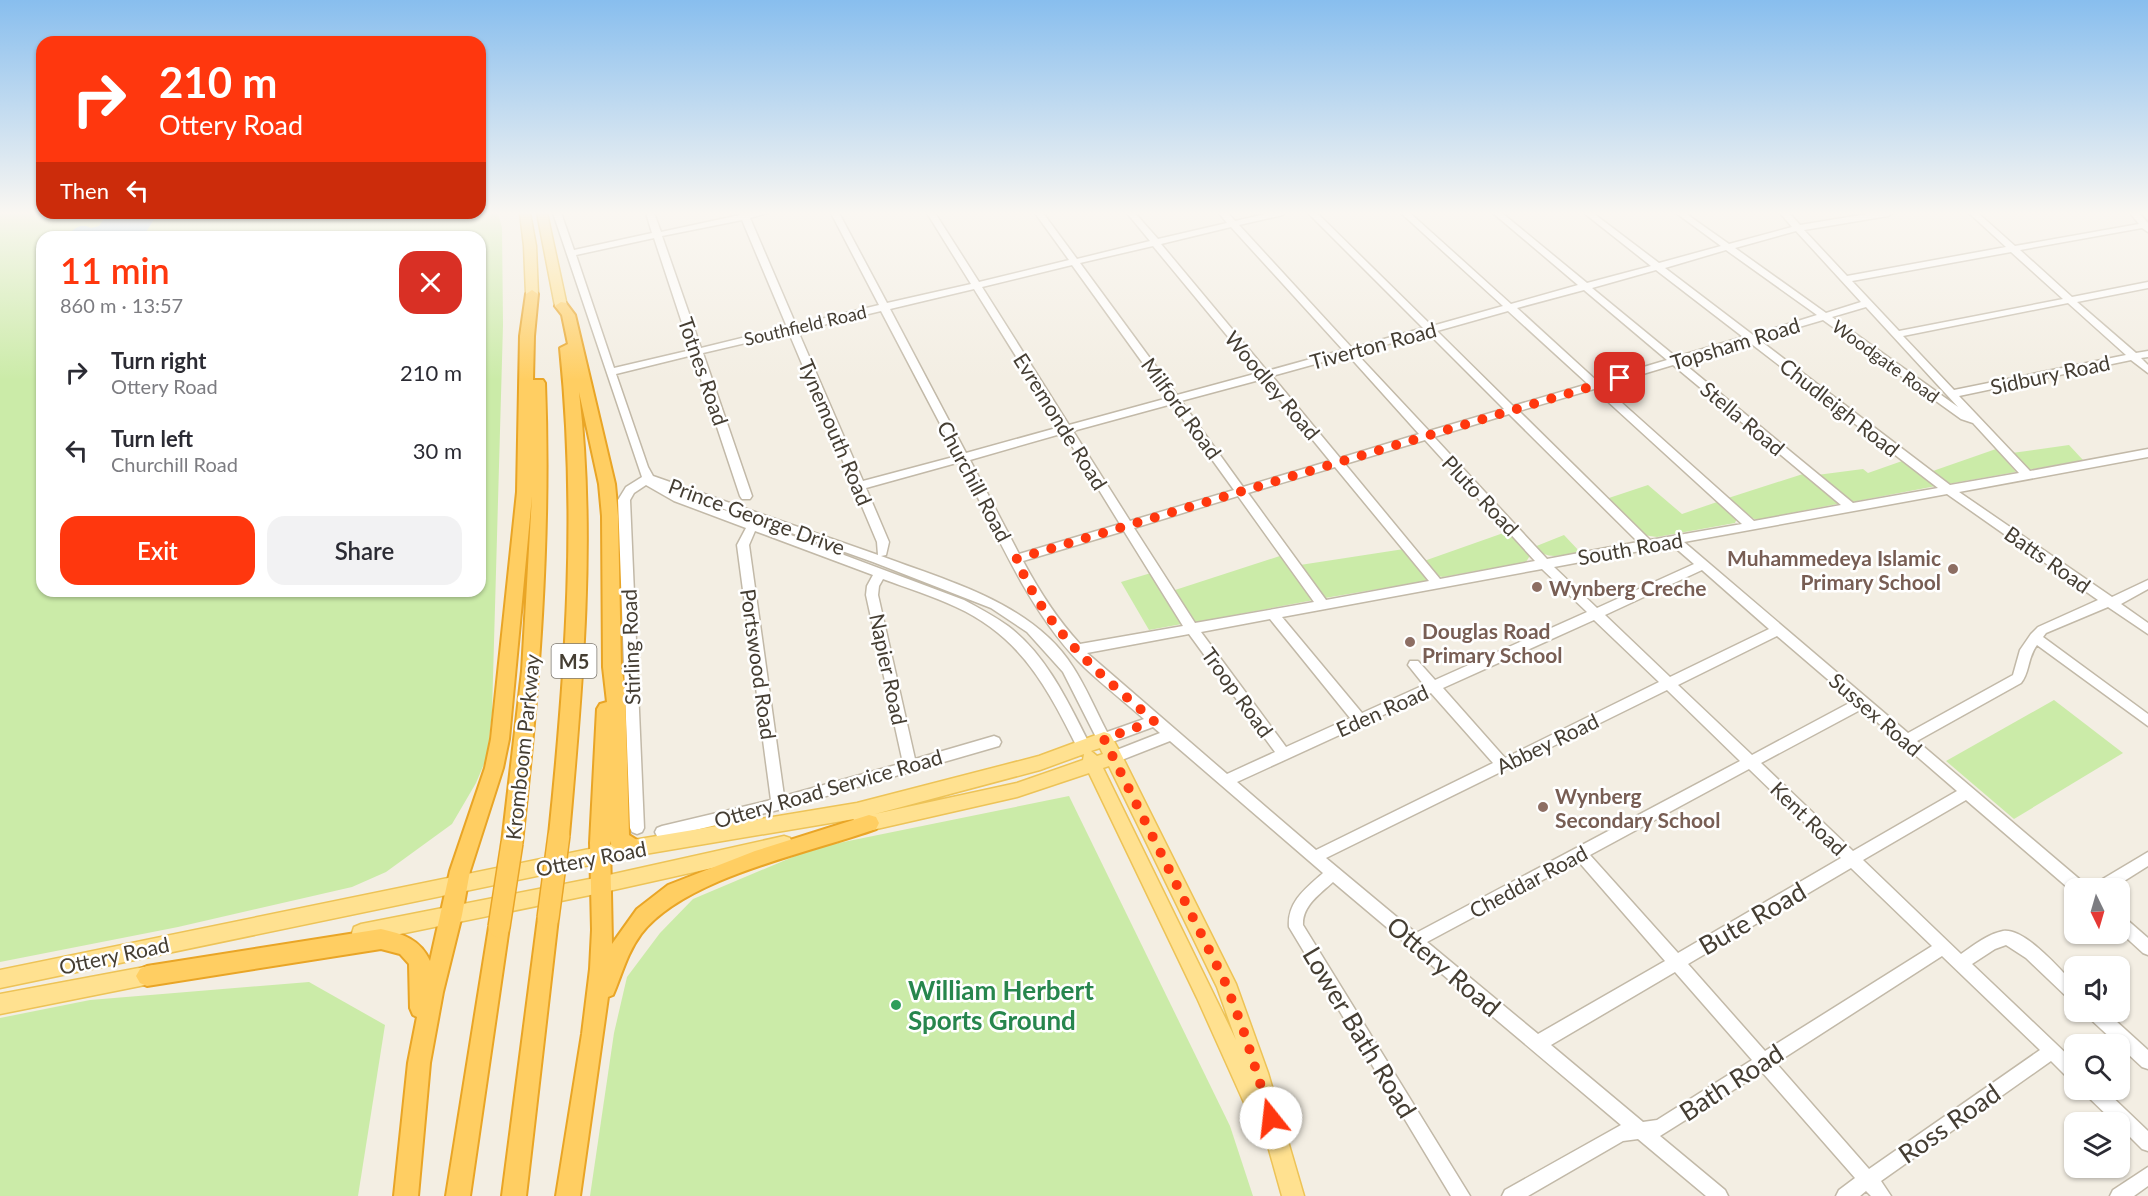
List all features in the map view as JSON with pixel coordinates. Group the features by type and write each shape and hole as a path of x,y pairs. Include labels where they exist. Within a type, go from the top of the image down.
{"highway":[{"name":"Kromboom Parkway","path":"458,1196 512,843 529,688 539,548 540,422 532,294"},
{"path":"419,1063 432,992 452,915 460,871 494,768 500,739 525,492 527,336 532,294"},
{"name":"Kromboom Parkway","path":"514,1196 559,835 574,651 577,531 573,414 561,306"},
{"path":"561,306 568,315 607,484 610,516 612,667 606,711 600,855 602,930 593,1034 568,1196"},
{"path":"612,667 616,688 619,840 633,849"},
{"path":"593,1034 616,955 628,933 655,905 681,889 748,862 869,823"},
{"path":"147,976 381,939 399,941 413,950 421,968 419,1063 406,1196"}],"main road":[{"name":"M5","path":"531,269 532,294"},
{"name":"M5","path":"553,269 561,306"},
{"name":"Ottery Road","path":"0,979 600,855 726,832 820,819 1000,774 1084,747 1109,748"},
{"path":"1084,747 1204,991 1284,1170"},
{"name":"Ottery Road","path":"0,1004 600,885 1017,790 1094,765 1109,748"},
{"path":"1109,748 1226,984 1257,1072 1293,1196"}],"street":[{"path":"575,269 648,478"},
{"name":"Totnes Road","path":"670,269 746,496"},
{"name":"Tynemouth Road","path":"767,269 883,542 882,552"},
{"name":"Churchill Road","path":"864,269 1043,608 1089,664 1154,721"},
{"name":"Evremonde Road","path":"966,269 1192,629"},
{"name":"Southfield Road","path":"611,372 1042,269"},
{"name":"Milford Road","path":"1080,269 1323,605"},
{"name":"Woodley Road","path":"1177,269 1437,584"},
{"name":"Pluto Road","path":"1274,269 1545,564"},
{"path":"1368,269 1648,545"},
{"path":"1468,269 1752,526"},
{"name":"Stella Road","path":"1564,269 1851,508"},
{"name":"Tiverton Road","path":"860,486 1651,269"},
{"name":"Chudleigh Road","path":"1660,269 1949,490"},
{"name":"Woodgate Road","path":"1758,269 1965,417 1977,421"},
{"path":"1836,269 2027,475"},
{"path":"1845,279 1900,269"},
{"path":"2036,269 2148,370"},
{"path":"1896,334 2148,285"},
{"name":"Topsham Road","path":"1016,559 1868,303"},
{"name":"Sidbury Road","path":"1952,394 2148,354"},
{"name":"South Road","path":"1076,650 2148,453"},
{"name":"Prince George Drive","path":"648,478 660,490 969,607 994,621 1013,635 1030,652 1043,670 1084,747"},
{"name":"Prince George Drive","path":"648,478 887,562 995,605 1031,629 1068,669 1109,748"},
{"name":"Stirling Road","path":"637,828 624,500 630,490 648,478"},
{"name":"Batts Road","path":"1949,490 2148,629"},
{"name":"Portswood Road","path":"752,526 743,545 778,804"},
{"name":"Sussex Road","path":"1674,540 2067,878"},
{"name":"Kent Road","path":"1545,564 2064,1062"},
{"name":"Eden Road","path":"1225,781 1703,565"},
{"name":"Napier Road","path":"880,573 873,586 872,595 910,766"},
{"path":"1907,740 2017,679 2021,674 2019,664 2035,637 2053,624 2117,601 2148,584"},
{"path":"1274,614 1360,721"},
{"name":"Troop Road","path":"1192,629 1284,755"},
{"name":"Abbey Road","path":"1315,857 1778,630"},
{"path":"2035,637 2148,722"},
{"path":"1414,664 1503,765"},
{"name":"Cheddar Road","path":"1415,941 1863,702"},
{"name":"Ottery Road","path":"1109,748 1154,721 1719,1196"},
{"name":"Ottery Road","path":"1109,748 1170,735"},
{"name":"Ottery Road Service Road","path":"662,832 778,804 994,742"},
{"name":"Bute Road","path":"1537,1044 1967,792"},
{"path":"1580,853 1882,1196"},
{"path":"2117,878 2148,858"},
{"name":"Lower Bath Road","path":"1333,873 1296,909 1294,917 1296,927 1461,1196"},
{"path":"2130,932 2148,948"},
{"path":"1960,963 2001,939 2011,939 2022,945 2064,985"},
{"name":"Bath Road","path":"1511,1196 1621,1133 1660,1128 1943,947"},
{"path":"0,995 13,993 27,999"},
{"path":"2105,1022 2148,1061"},
{"name":"Ross Road","path":"1845,1196 2052,1051"},
{"path":"2103,1100 2148,1143"},
{"path":"2119,1196 2148,1176"}],"green space":[{"path":"0,269 36,269 36,597 486,597 486,269 502,269 503,325 492,713 487,757 476,783 452,824 386,872 352,887 178,927 0,962"},
{"path":"2069,445 2083,460 2028,470 2012,453"},
{"path":"1996,449 2016,472 1948,484 1930,472"},
{"path":"1905,460 1936,486 1852,502 1817,475 1863,469 1868,473"},
{"path":"1806,473 1838,502 1837,504 1757,520 1728,498"},
{"path":"1648,485 1682,514 1720,501 1737,518 1735,523 1657,537 1643,535 1606,499"},
{"path":"1509,531 1531,554 1526,562 1443,577 1437,576 1424,561"},
{"path":"1564,535 1580,552 1550,556 1534,547"},
{"path":"1404,549 1426,576 1426,581 1325,598 1300,565"},
{"path":"1283,555 1314,600 1192,623 1172,591"},
{"path":"1151,573 1182,624 1149,630 1121,582"},
{"path":"2054,700 2123,753 2014,819 1946,761"},
{"name":"William Herbert Sports Ground","path":"1069,796 1230,1126 1253,1196 590,1196 614,1033 627,977 660,933 693,899 814,848"},
{"path":"309,982 385,1025 358,1196 0,1196 0,1018 90,1000"}],"place":[{"name":"Muhammedeya Islamic Primary School","path":"1953,569"},
{"name":"Wynberg Creche","path":"1537,587"},
{"name":"Douglas Road Primary School","path":"1410,642"},
{"name":"Wynberg Secondary School","path":"1543,807"},
{"name":"William Herbert Sports Ground","path":"896,1005"}],"route":[{"path":"1271,1118 1226,984 1104,739 1154,721 1076,650 1043,608 1016,559 1620,378"}]}
